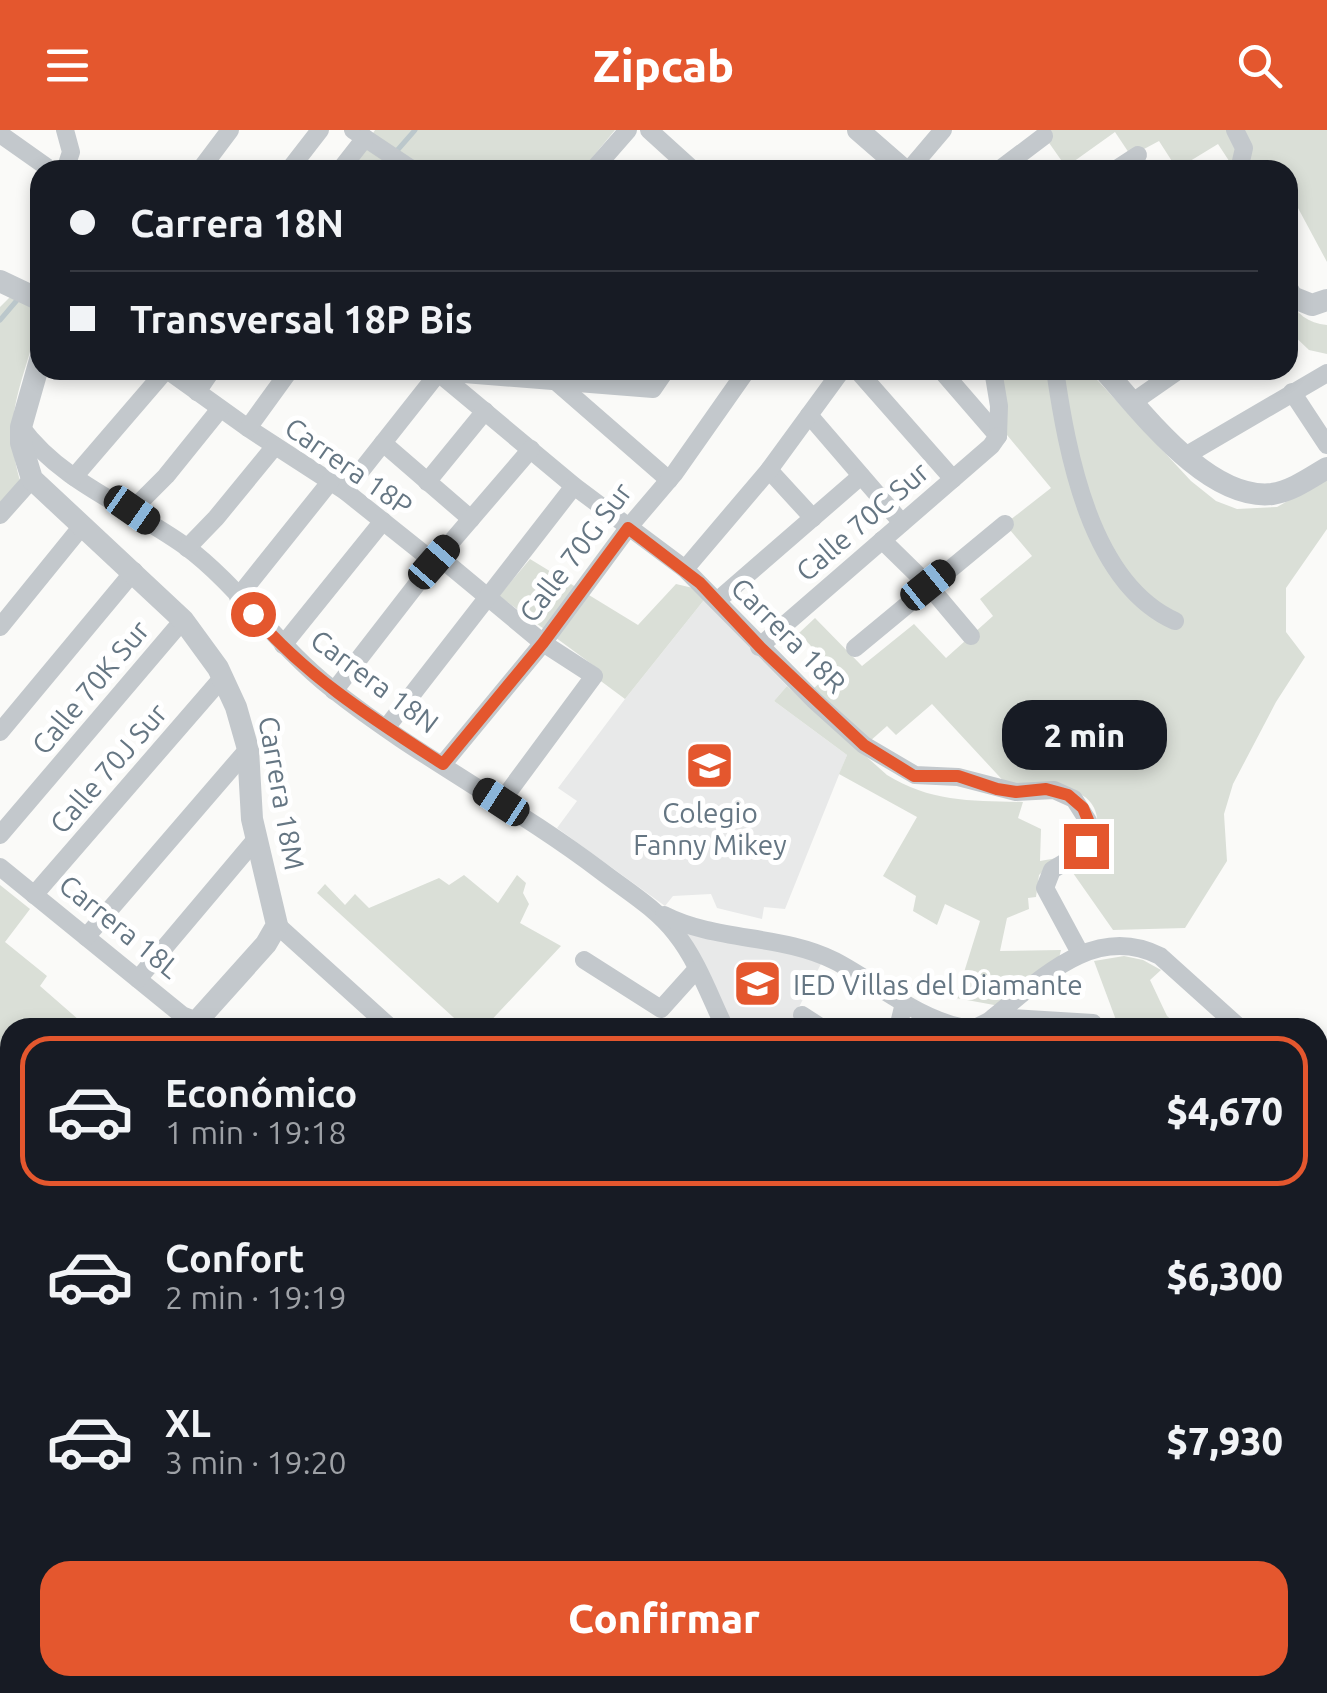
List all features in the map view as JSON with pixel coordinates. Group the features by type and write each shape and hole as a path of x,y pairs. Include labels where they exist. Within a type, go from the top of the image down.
{"street":[{"path":"65,130 71,152 68,160"},
{"path":"208,160 230,130"},
{"path":"297,160 320,130"},
{"path":"602,160 628,130"},
{"path":"649,130 692,160"},
{"path":"858,130 895,160"},
{"path":"916,160 943,130"},
{"path":"1235,130 1244,144 1242,160"},
{"path":"0,134 37,160"},
{"path":"345,160 359,134 398,160"},
{"path":"1012,160 1044,136"},
{"path":"1130,160 1138,155"},
{"path":"1298,299 1312,305 1324,302"},
{"path":"1186,456 1327,373"},
{"path":"0,515 32,478 21,443 21,426 34,380"},
{"path":"74,477 157,380"},
{"name":"Carrera 18P","path":"180,380 338,487 434,562 443,560 543,643 594,676 501,802"},
{"path":"197,392 205,380"},
{"path":"248,428 283,380"},
{"path":"238,597 383,443 430,380"},
{"name":"Carrera 18R","path":"448,380 574,486 684,569 864,745 906,773 958,776 1016,792 1054,790 1074,799 1088,820 1089,834 1082,852 1052,870 1046,884 1048,899 1080,953"},
{"path":"553,380 668,480"},
{"path":"562,380 653,389 659,380"},
{"name":"Calle 70G Sur","path":"443,764 543,643 740,380"},
{"path":"684,569 769,470 835,380"},
{"path":"866,380 953,479"},
{"path":"950,380 998,436"},
{"path":"995,380 998,436"},
{"path":"1057,380 1080,496 1094,528 1125,580 1152,608 1175,621"},
{"path":"1113,380 1204,474 1251,493 1286,490 1327,468"},
{"path":"1133,402 1165,380"},
{"path":"1292,392 1327,445"},
{"path":"132,510 166,476 220,409"},
{"path":"427,482 485,411"},
{"path":"809,415 902,523"},
{"name":"Carrera 18N","path":"21,426 40,450 74,477 187,548 283,646 334,691 549,833 656,912 676,933 720,1018"},
{"name":"Calle 70C Sur","path":"760,647 998,436"},
{"path":"383,443 471,520"},
{"path":"187,548 275,446"},
{"path":"334,691 434,562 531,449"},
{"path":"769,470 813,518"},
{"path":"717,601 861,476"},
{"name":"Carrera 18M","path":"32,478 183,620 222,677 240,717 248,748 256,839 277,925"},
{"path":"386,728 574,486"},
{"path":"283,646 382,521"},
{"path":"855,648 1005,524"},
{"path":"0,627 82,526"},
{"path":"882,540 928,585 971,636"},
{"path":"0,732 134,572"},
{"name":"Calle 70K Sur","path":"0,835 183,620"},
{"name":"Calle 70J Sur","path":"34,894 222,677"},
{"path":"86,937 248,748"},
{"path":"138,979 256,839"},
{"name":"Carrera 18L","path":"0,866 186,1018"},
{"path":"656,912 697,928 796,948 834,960 936,1018"},
{"path":"203,1018 266,944 277,925 380,1018"},
{"path":"994,1017 1080,953 1111,944 1145,948 1185,975 1230,1018"},
{"path":"584,960 661,1009 696,970"},
{"path":"900,1018 904,1003"},
{"path":"802,1015 807,1018"},
{"path":"994,1017 1014,1018"}],"shaded area":[{"path":"375,130 615,130 590,160 356,160"},
{"path":"1040,130 1327,130 1327,262 1298,208 1298,160 1228,160 1218,144 1192,160 1171,160 1159,141 1131,156 1115,132 1076,160 1061,160"},
{"path":"13,294 30,306 30,350 13,419 21,483 0,507 0,307"},
{"path":"1298,311 1327,325 1327,354 1309,350 1298,340"},
{"path":"1001,380 1097,380 1191,481 1216,501 1237,509 1277,507 1327,479 1327,529 1286,588 1286,632 1305,657 1276,702 1233,784 1224,814 1227,861 1185,928 1113,930 1073,873 1089,854 1097,829 1093,806 1085,797 1057,788 1009,787 932,704 896,735 887,726 869,742 814,688 834,671 799,633 815,618 862,666 914,624 946,658 993,616 980,599 1032,556 1005,524 1051,488 1007,435"},
{"path":"530,559 638,625 676,584 693,588 704,600 625,699 594,676 601,671 499,596"},
{"name":"Colegio Fanny Mikey","path":"704,600 787,686 774,701 847,755 785,909 764,907 762,919 717,908 711,894 673,896 665,906 557,828 577,801 558,788"},
{"path":"787,686 887,775 903,784 952,798 1023,802 1018,818 1041,829 1040,861 1057,858 1039,875 1036,897 1028,898 1029,909 1007,918 1000,951 1061,950 1059,958 1005,1007 956,998 980,921 945,904 937,925 913,911 916,896 883,876 917,817 839,774 847,755 774,701"},
{"path":"464,875 498,903 517,875 526,883 523,893 529,904 520,923 561,946 493,1018 454,1018 317,893 325,884 345,905 355,894 369,908 439,878 449,885"},
{"path":"0,885 30,909 5,942 47,976 40,986 77,1018 0,1018"},
{"name":"IED Villas del Diamante","path":"685,932 772,947 822,962 796,1018 724,1018"},
{"path":"1124,956 1161,970 1150,980 1169,1018 1115,1018 1094,961"}],"waterway":[{"path":"389,160 415,130"},
{"path":"0,320 18,299"}],"place":[{"name":"Colegio Fanny Mikey","path":"710,765"},
{"name":"IED Villas del Diamante","path":"758,984"}],"route":[{"path":"253,614 334,691 443,764 543,643 628,528 700,583 760,647 864,745 914,776 958,776 997,789 1046,789 1068,795 1083,808 1088,820 1086,846"}]}
